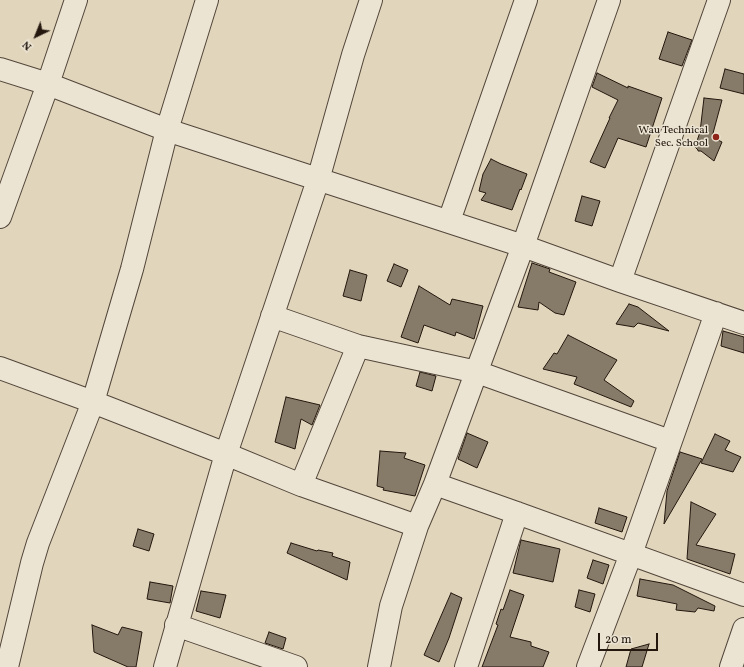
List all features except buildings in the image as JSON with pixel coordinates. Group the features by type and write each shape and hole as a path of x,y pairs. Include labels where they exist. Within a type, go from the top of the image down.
{"street":[{"path":"0,217 48,84 76,0"},
{"path":"7,667 38,543 93,402 132,269 167,130 207,0"},
{"path":"165,667 226,454 318,180 353,55 371,0"},
{"path":"449,221 526,0"},
{"path":"379,667 391,606 416,526 435,484 477,372 523,246 609,0"},
{"path":"620,281 719,0"},
{"path":"0,69 48,84 167,130 318,180 449,221 744,323"},
{"path":"588,667 631,554 716,313"},
{"path":"272,316 358,346 477,372 670,441"},
{"path":"301,485 358,346"},
{"path":"0,368 93,402 301,485 416,526"},
{"path":"435,484 517,512 744,595"},
{"path":"466,667 517,512"},
{"path":"176,625 296,667"},
{"path":"732,667 744,629"}],"place":[{"name":"Wau Technical Sec. School","path":"716,137"}]}
